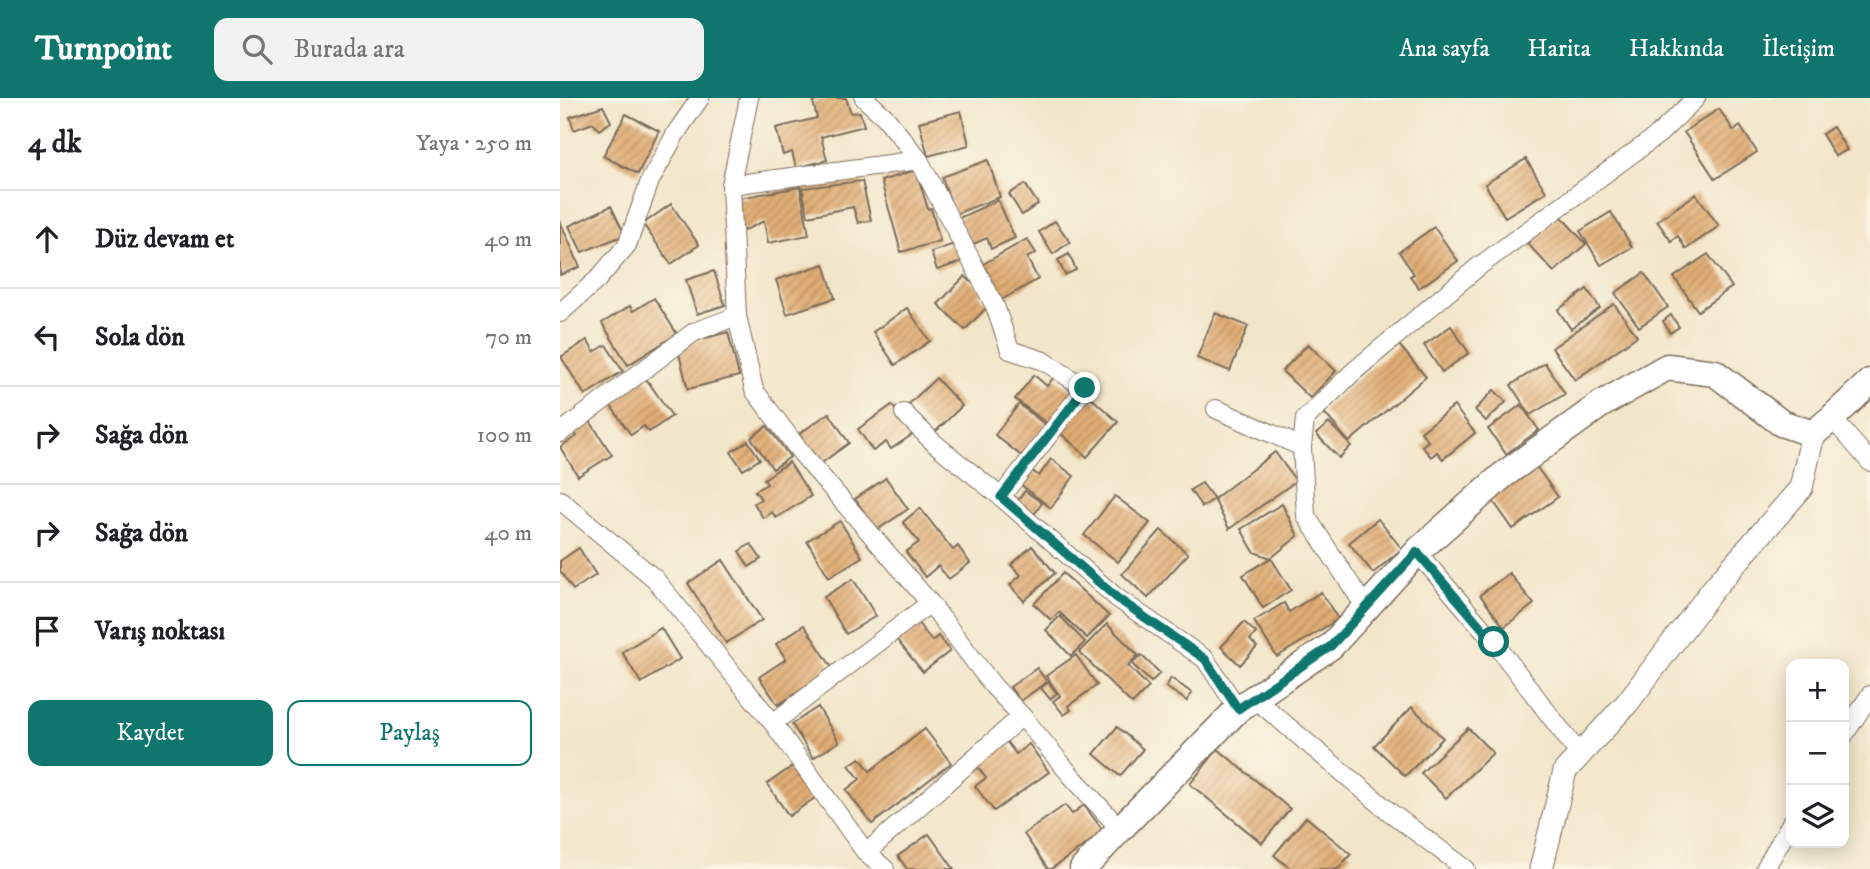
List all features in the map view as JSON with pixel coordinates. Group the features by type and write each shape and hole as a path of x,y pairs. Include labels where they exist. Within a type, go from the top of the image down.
{"main road":[{"path":"1083,869 1246,703 1331,646 1417,552 1502,476 1600,405 1667,367 1715,373 1781,423 1823,426 1870,382"}],"street":[{"path":"560,313 598,279 627,245 650,181 676,133 700,98"},
{"path":"748,98 731,184 737,316 754,390 802,454 930,603 994,687 1120,829"},
{"path":"864,98 886,117 919,160 995,306 1010,351 1044,361 1085,388 1001,497"},
{"path":"1366,608 1306,516 1301,447 1305,419 1353,373 1478,267 1659,134 1696,98"},
{"path":"731,184 919,160"},
{"path":"560,433 694,332 737,316"},
{"path":"1216,409 1301,447"},
{"path":"904,413 934,443 1117,598 1205,659 1246,703 1466,869"},
{"path":"1541,869 1565,771 1629,702 1714,589 1801,488 1823,426 1870,462"},
{"path":"560,500 654,578 773,723 866,853 885,869"},
{"path":"1417,552 1494,642 1580,755"},
{"path":"773,723 930,603"},
{"path":"1849,727 1870,695"},
{"path":"866,853 1022,716"},
{"path":"1765,869 1786,832"}],"building":[{"path":"846,98 851,113 860,112 864,126 821,137 827,160 796,168 792,152 783,155 776,128 817,118 813,102"},
{"path":"603,106 611,122 599,130 593,123 574,130 570,117"},
{"path":"1719,109 1734,131 1740,126 1757,152 1715,179 1684,132"},
{"path":"961,111 969,145 928,156 919,122"},
{"path":"626,114 659,131 638,174 603,156"},
{"path":"1833,127 1847,150 1835,156 1822,134"},
{"path":"1526,159 1546,192 1505,217 1485,184"},
{"path":"988,160 1000,197 955,214 942,177"},
{"path":"916,170 940,241 901,252 881,181"},
{"path":"862,181 871,220 858,223 853,207 808,216 802,188"},
{"path":"1025,184 1038,204 1022,215 1009,194"},
{"path":"800,187 809,235 768,243 764,221 743,231 739,226 734,199"},
{"path":"1696,194 1719,226 1686,249 1678,236 1671,241 1657,221"},
{"path":"998,200 1015,238 991,249 987,238 971,245 959,218"},
{"path":"671,204 699,245 671,264 643,224"},
{"path":"611,206 625,235 582,252 569,226"},
{"path":"1611,212 1632,247 1601,265 1580,231"},
{"path":"1559,214 1586,244 1554,272 1527,243"},
{"path":"560,221 580,267 560,275"},
{"path":"1055,221 1070,242 1053,254 1039,232"},
{"path":"1434,227 1458,261 1419,288 1410,276 1414,274 1399,252"},
{"path":"1027,239 1036,253 1027,258 1038,279 998,302 978,267"},
{"path":"957,243 964,261 937,270 931,252"},
{"path":"1069,254 1076,270 1065,275 1058,260"},
{"path":"1708,254 1732,287 1698,311 1674,277"},
{"path":"824,264 835,298 787,314 776,280"},
{"path":"714,271 725,305 697,314 686,280"},
{"path":"1644,273 1668,307 1639,327 1615,293"},
{"path":"965,276 982,292 979,295 989,305 965,330 938,304"},
{"path":"1587,289 1600,308 1571,329 1558,310"},
{"path":"654,298 677,334 628,365 602,323 630,306 633,311"},
{"path":"1614,304 1637,336 1575,380 1552,348"},
{"path":"907,308 930,341 895,365 873,332"},
{"path":"1215,313 1248,326 1230,371 1197,358"},
{"path":"1671,315 1679,327 1670,333 1663,321"},
{"path":"1451,326 1469,353 1442,372 1424,345"},
{"path":"728,332 739,376 688,389 677,346"},
{"path":"587,340 594,352 606,345 623,371 585,395 561,357"},
{"path":"1308,344 1336,371 1310,398 1282,371"},
{"path":"1399,345 1426,377 1349,442 1322,410"},
{"path":"1545,363 1565,394 1530,415 1511,385"},
{"path":"1034,375 1047,386 1054,377 1072,391 1048,424 1015,399"},
{"path":"645,377 672,416 649,432 644,426 631,435 609,403"},
{"path":"936,378 962,406 934,433 908,405"},
{"path":"1494,390 1506,402 1486,421 1475,410"},
{"path":"1088,395 1118,422 1087,457 1057,430"},
{"path":"1019,404 1048,427 1024,458 995,435"},
{"path":"892,405 913,434 891,449 886,442 873,451 858,429"},
{"path":"1521,405 1539,430 1506,454 1488,429"},
{"path":"1454,406 1475,433 1443,459 1437,452 1431,457 1422,446 1428,441 1421,432"},
{"path":"829,413 849,443 820,464 799,434"},
{"path":"588,418 612,455 578,476 560,447 577,436 572,429"},
{"path":"1329,423 1351,446 1339,458 1316,434"},
{"path":"767,426 790,457 773,469 751,438"},
{"path":"748,441 760,459 743,470 731,452"},
{"path":"1275,452 1296,481 1229,529 1214,499"},
{"path":"1051,459 1074,476 1051,508 1020,484 1031,470 1039,476"},
{"path":"789,462 811,496 776,518 772,512 763,518 754,503 761,499 755,491 767,484 764,479"},
{"path":"1536,466 1558,497 1513,529 1491,498"},
{"path":"886,478 908,509 877,530 855,499"},
{"path":"1202,483 1214,499 1202,507 1190,490"},
{"path":"1025,491 1042,503 1033,516 1016,503"},
{"path":"1115,496 1150,523 1118,562 1084,535"},
{"path":"1282,504 1298,536 1271,558 1254,552 1241,529"},
{"path":"920,508 953,550 958,546 970,563 949,579 938,566 925,577 906,552 919,542 903,522"},
{"path":"1378,519 1402,549 1373,573 1349,543"},
{"path":"840,521 862,557 829,577 807,541"},
{"path":"1161,530 1188,554 1148,598 1122,574"},
{"path":"751,544 761,559 749,567 739,551"},
{"path":"1032,546 1055,573 1024,601 1010,585 1021,575 1011,565"},
{"path":"579,548 596,575 573,590 560,571 560,561"},
{"path":"1271,558 1291,590 1263,608 1243,575"},
{"path":"723,560 762,620 726,643 688,583"},
{"path":"1063,573 1109,616 1087,638 1059,612 1051,620 1034,604"},
{"path":"1509,573 1534,604 1504,627 1480,595"},
{"path":"853,579 876,616 846,634 824,597"},
{"path":"1321,592 1338,619 1277,657 1254,621 1284,603 1289,612"},
{"path":"1060,616 1085,642 1071,656 1046,630"},
{"path":"917,622 932,641 938,636 950,651 923,672 896,639"},
{"path":"1244,622 1256,633 1250,640 1257,647 1240,665 1221,647"},
{"path":"1107,624 1138,655 1128,666 1149,687 1132,704 1079,652"},
{"path":"804,625 833,669 778,705 759,677 786,659 776,644"},
{"path":"661,628 680,659 641,683 622,652"},
{"path":"1076,655 1097,685 1068,706 1071,710 1064,715 1053,701 1060,696 1046,676"},
{"path":"1141,655 1160,673 1151,682 1132,664"},
{"path":"1037,668 1047,682 1020,701 1010,687"},
{"path":"1171,678 1192,693 1187,701 1166,687"},
{"path":"1048,682 1057,693 1050,699 1041,688"},
{"path":"818,707 839,742 813,758 792,724"},
{"path":"1412,707 1443,738 1405,776 1374,746"},
{"path":"1117,727 1143,749 1120,776 1094,754"},
{"path":"1468,728 1493,753 1446,798 1421,773"},
{"path":"925,729 951,763 872,824 846,790 860,779 849,765 860,758 870,771"},
{"path":"1006,741 1016,754 1029,744 1049,772 994,811 975,786 986,778 975,764"},
{"path":"1218,749 1290,809 1262,843 1190,784"},
{"path":"797,763 819,795 789,816 767,784"},
{"path":"1065,805 1072,814 1084,805 1104,832 1048,869 1024,834"},
{"path":"1306,817 1351,854 1338,869 1291,869 1274,855"},
{"path":"929,834 954,869 907,869 898,856"}],"route":[{"path":"1085,388 1001,497 1117,598 1205,659 1238,709 1331,646 1417,552 1494,642"}]}
